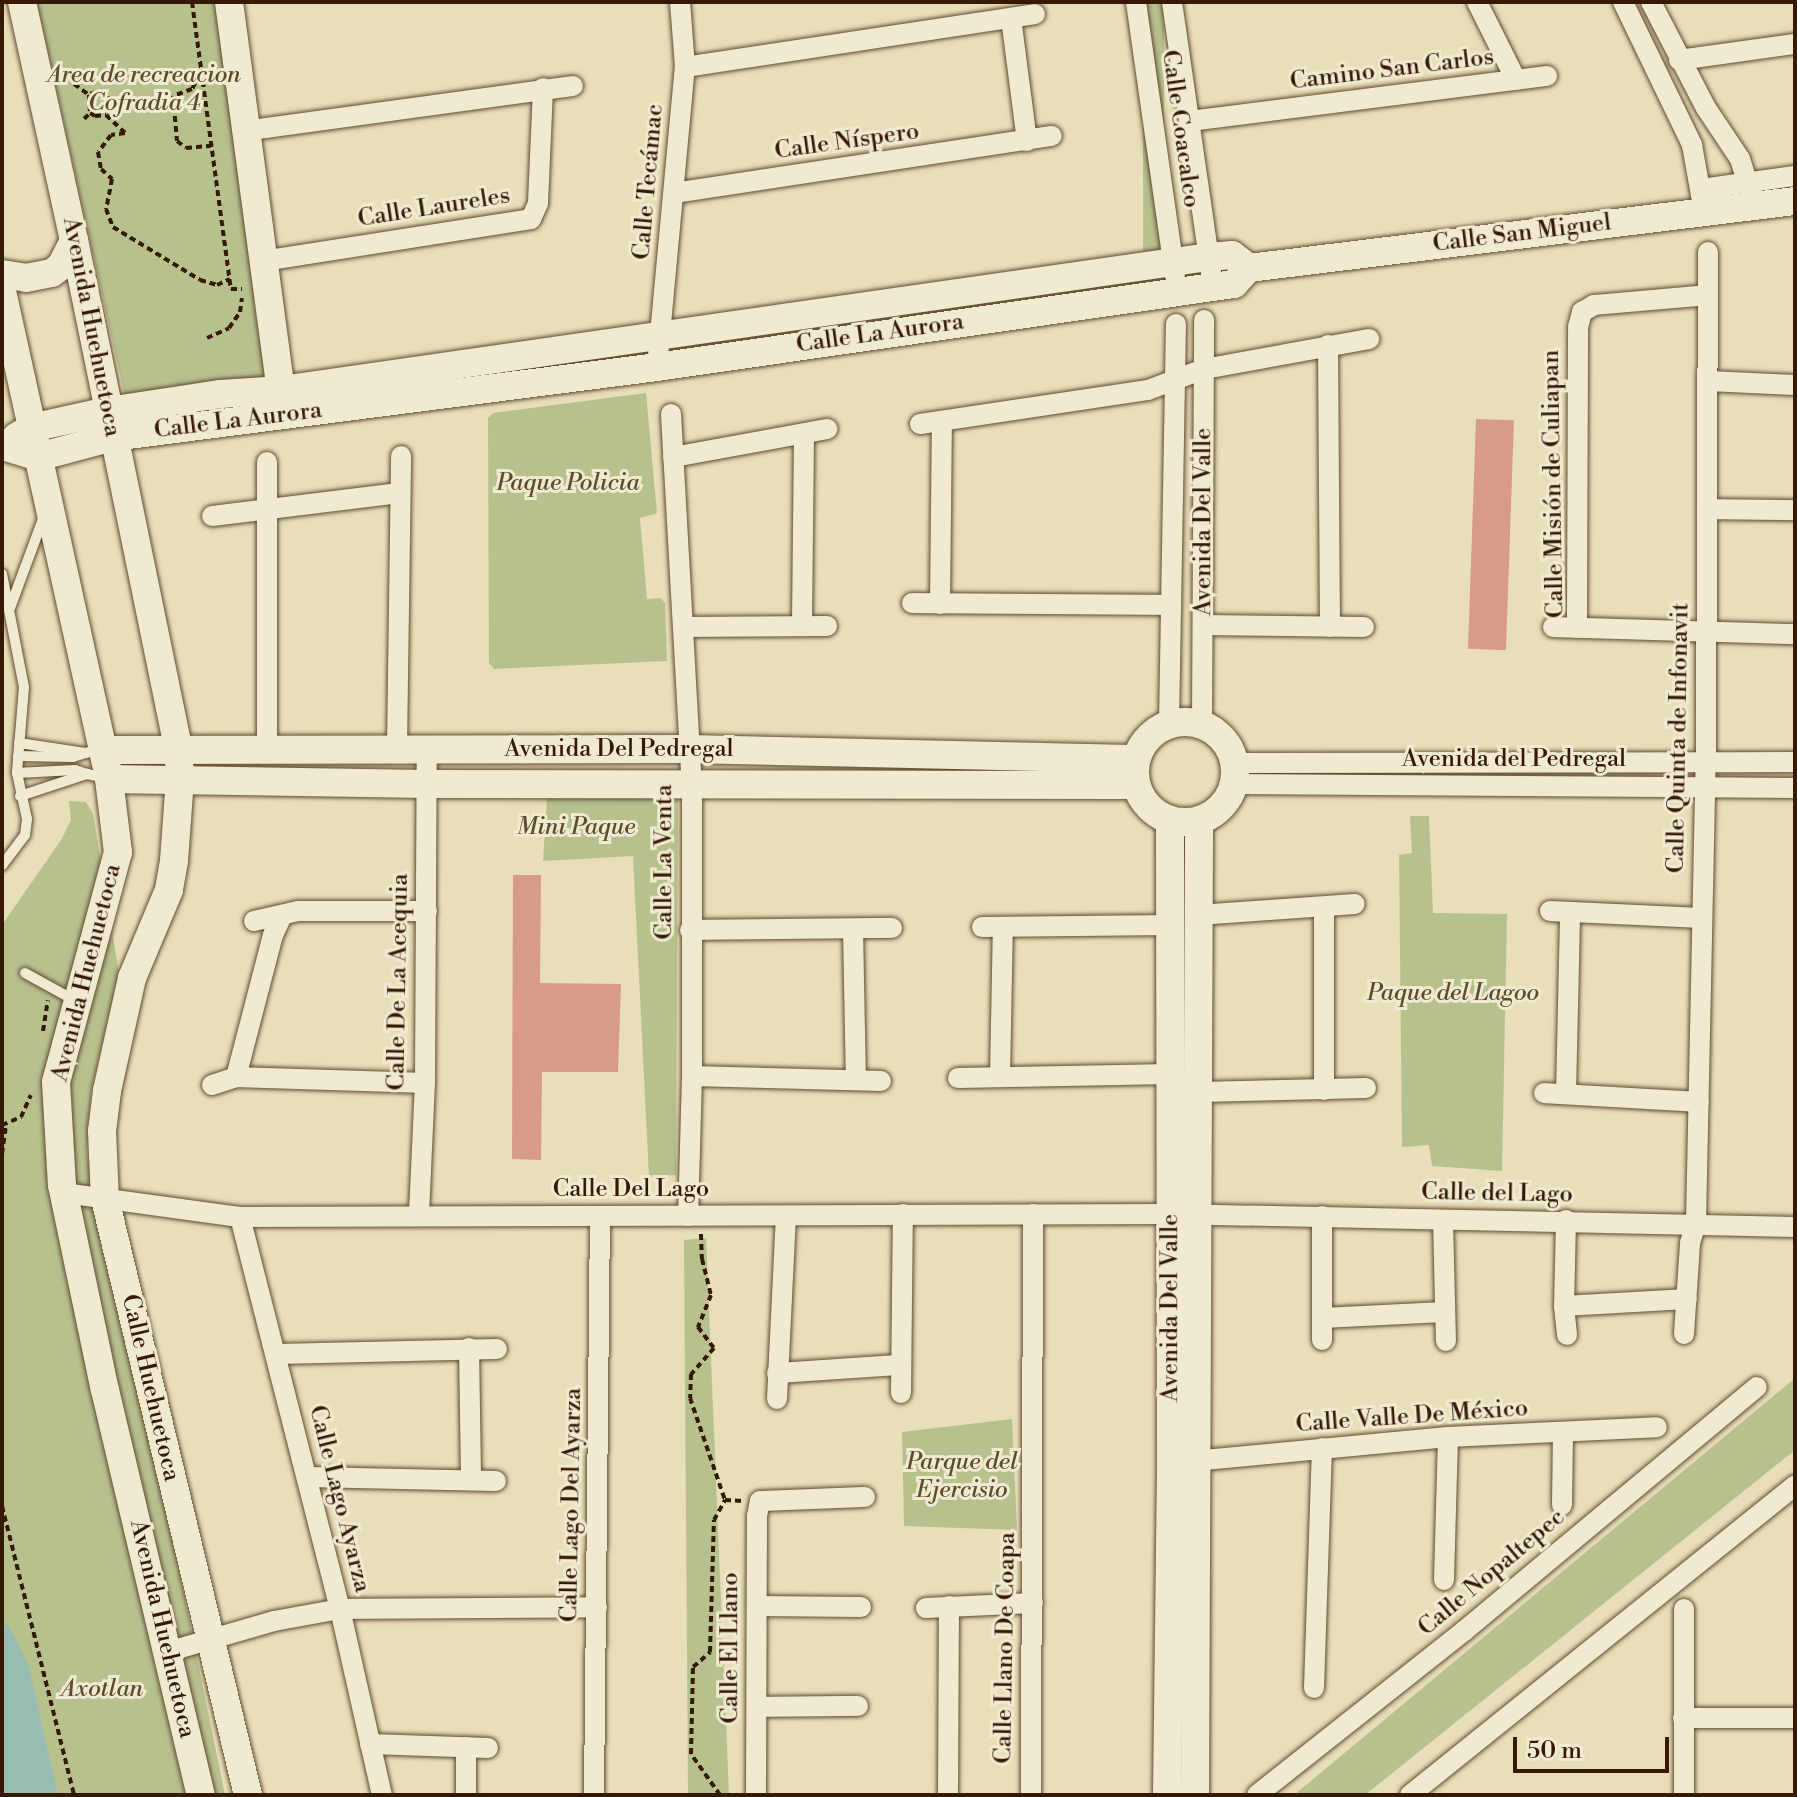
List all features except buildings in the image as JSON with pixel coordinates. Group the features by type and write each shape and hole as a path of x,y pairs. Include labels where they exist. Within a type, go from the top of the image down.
{"street":[{"name":"Avenida Huehuetoca","path":"22,2 178,747 180,779 169,890 132,978"},
{"path":"229,2 281,390"},
{"name":"Calle Tecámac","path":"657,367 685,67 680,2"},
{"name":"Calle Coacalco","path":"1136,2 1176,277"},
{"name":"Calle Coacalco","path":"1172,2 1213,286"},
{"name":"Camino San Carlos","path":"1190,121 1516,80 1477,2"},
{"path":"1623,2 1692,145 1703,201"},
{"path":"1651,2 1679,60 1740,159 1753,195 1795,176"},
{"path":"685,67 1035,14"},
{"path":"1011,18 1027,141"},
{"path":"1679,60 1795,44"},
{"path":"1516,80 1547,76"},
{"path":"244,131 573,86"},
{"name":"Calle Laureles","path":"263,261 531,219 538,203 543,88"},
{"name":"Calle Níspero","path":"674,193 1052,136"},
{"name":"Calle San Miguel","path":"1213,286 1234,284 1249,268 1703,201 1753,195 1795,201"},
{"path":"2,274 26,278 52,273 61,266 74,240"},
{"name":"Calle Quinta de Infonavit","path":"1684,1334 1690,1243 1696,1223 1699,1102 1706,763 1708,252"},
{"name":"Calle San Miguel","path":"1209,257 1232,255 1249,268"},
{"name":"Calle La Aurora","path":"2,446 31,428 110,424 657,367 1176,277 1209,257"},
{"name":"Calle La Aurora","path":"2,446 38,457 110,424 221,394 281,390 660,336 1176,277 1213,286"},
{"name":"Avenida Huehuetoca","path":"2,291 10,351 49,502 93,752 118,852 56,1082 64,1193 105,1390 201,1795"},
{"name":"Calle Misión de Culiapan","path":"1708,295 1594,305 1582,312 1578,327 1577,628 1795,634"},
{"name":"Avenida Del Valle","path":"1202,724 1204,320"},
{"name":"Avenida Del Valle","path":"1169,723 1176,324"},
{"path":"920,424 1148,390 1204,369 1369,339"},
{"path":"1328,345 1330,627"},
{"path":"1708,381 1795,385"},
{"name":"Calle La Venta","path":"671,414 692,784 690,930 694,1216"},
{"path":"940,604 942,421"},
{"path":"673,457 827,429"},
{"path":"802,625 804,434"},
{"path":"397,749 401,456"},
{"path":"267,462 267,749"},
{"path":"212,516 400,493"},
{"path":"1707,509 1795,510"},
{"path":"912,603 1171,605"},
{"path":"1204,625 1364,627"},
{"path":"683,627 827,626"},
{"path":"1553,627 1577,628"},
{"path":"1186,721 1202,724 1224,739 1234,773 1220,808 1199,821 1170,821 1148,807 1136,772 1154,731 1169,723 1186,721"},
{"name":"Avenida Del Pedregal","path":"93,752 178,747 689,749 1136,772"},
{"name":"Calle De La Acequia","path":"419,1214 425,1083 427,750"},
{"name":"Avenida del Pedregal","path":"1234,773 1795,762"},
{"name":"Avenida Del Pedregal","path":"98,776 427,784 692,784 1136,772"},
{"name":"Avenida del Pedregal","path":"1234,773 1705,788 1795,788"},
{"name":"Avenida Del Valle","path":"1170,821 1171,1214 1185,1461 1195,1795"},
{"name":"Avenida Del Valle","path":"1167,1795 1199,1214 1199,821"},
{"path":"1198,915 1355,904"},
{"path":"1324,907 1324,1090"},
{"path":"254,921 298,911 427,911"},
{"path":"1566,1094 1560,911 1702,918"},
{"path":"236,1077 273,935 282,916"},
{"path":"1000,1077 992,927 1170,925"},
{"path":"690,930 892,928"},
{"path":"853,929 856,1080"},
{"name":"Calle Huehuetoca","path":"132,978 102,1131 105,1199 248,1795"},
{"path":"958,1078 1171,1074"},
{"path":"692,1076 881,1081"},
{"path":"212,1085 236,1077 425,1083"},
{"path":"1200,1092 1366,1088"},
{"path":"1544,1093 1699,1102"},
{"name":"Calle Del Lago","path":"64,1193 240,1217 419,1214 600,1217 1199,1214"},
{"path":"901,1393 903,1214"},
{"name":"Calle Llano De Coapa","path":"1031,1795 1033,1214"},
{"name":"Calle del Lago","path":"1199,1214 1795,1227"},
{"path":"1322,1216 1322,1340"},
{"name":"Calle Lago Ayarza","path":"240,1217 340,1609 382,1795"},
{"name":"Calle Lago Del Ayarza","path":"594,1795 600,1217"},
{"path":"777,1399 786,1217"},
{"path":"1443,1220 1446,1341"},
{"path":"1566,1220 1564,1306 1567,1335"},
{"path":"1564,1306 1687,1299"},
{"path":"1322,1318 1444,1312"},
{"path":"469,1348 471,1480"},
{"path":"276,1354 497,1349"},
{"path":"777,1373 899,1365"},
{"name":"Calle Nopaltepec","path":"1257,1795 1464,1631 1757,1387"},
{"name":"Calle Valle De México","path":"1185,1461 1448,1437 1657,1427"},
{"path":"1562,1505 1563,1432"},
{"path":"1444,1580 1448,1437"},
{"path":"1314,1688 1322,1448"},
{"path":"307,1477 496,1481"},
{"path":"1410,1795 1795,1485"},
{"path":"760,1501 865,1497"},
{"name":"Calle El Llano","path":"756,1795 757,1516 760,1501"},
{"path":"926,1608 1033,1603"},
{"path":"757,1606 861,1607"},
{"path":"948,1795 949,1606"},
{"path":"167,1652 209,1638 340,1609 597,1607"},
{"path":"1684,1609 1684,1795"},
{"path":"757,1707 858,1706"},
{"path":"1683,1718 1795,1718"},
{"path":"370,1744 488,1748"},
{"path":"466,1747 466,1795"}],"lane":[{"path":"10,608 49,502"},
{"path":"2,574 24,687 17,773 27,819 25,835 2,865"},
{"path":"19,743 93,752"},
{"path":"18,756 73,757 93,752"},
{"path":"17,773 75,770 98,776"},
{"path":"20,796 98,776"},
{"path":"25,973 78,1002"}],"path":[{"path":"192,2 231,289 242,288 240,312 229,328 207,338"},
{"path":"201,72 192,89 173,96 177,141 186,148 211,146"},
{"path":"74,84 89,95"},
{"path":"89,95 96,91 106,93 111,102 106,115"},
{"path":"84,119 90,113 89,95"},
{"path":"90,113 106,115 125,133 111,135 98,152 101,169 112,179 106,209 113,227 200,280 217,285 230,279"},
{"path":"2,1154 6,1124"},
{"path":"694,1216 711,1295 698,1327 714,1348 691,1374 690,1398 725,1500 714,1520 710,1652 693,1667 691,1754 720,1795"},
{"path":"725,1500 760,1501"},
{"path":"2,1506 74,1795"}],"green space":[{"name":"Area de recreacion Cofradia 4","path":"37,2 214,2 275,381 126,402"},
{"path":"1143,2 1164,2 1164,260 1143,260"},
{"name":"Paque Policia","path":"646,393 657,513 640,518 647,599 661,598 665,603 667,661 494,669 489,663 488,418 493,413"},
{"name":"Mini Paque","path":"547,797 678,797 676,1175 649,1177 633,856 543,861"},
{"name":"Axotlan","path":"69,801 86,802 93,814 119,973 92,1088 87,1153 100,1240 171,1531 225,1795 2,1795 2,925 61,840 71,820"},
{"name":"Paque del Lagoo","path":"1410,816 1429,816 1433,913 1507,914 1502,1171 1432,1166 1429,1145 1402,1147 1399,855 1412,853"},
{"path":"706,1238 729,1795 688,1795 684,1240"},
{"path":"1795,1378 1795,1450 1365,1795 1294,1795"},
{"name":"Parque del Ejercisio","path":"1012,1419 1017,1530 904,1526 902,1432"}],"water":[{"path":"2,1623 9,1626 28,1664 58,1795 2,1795"}]}
